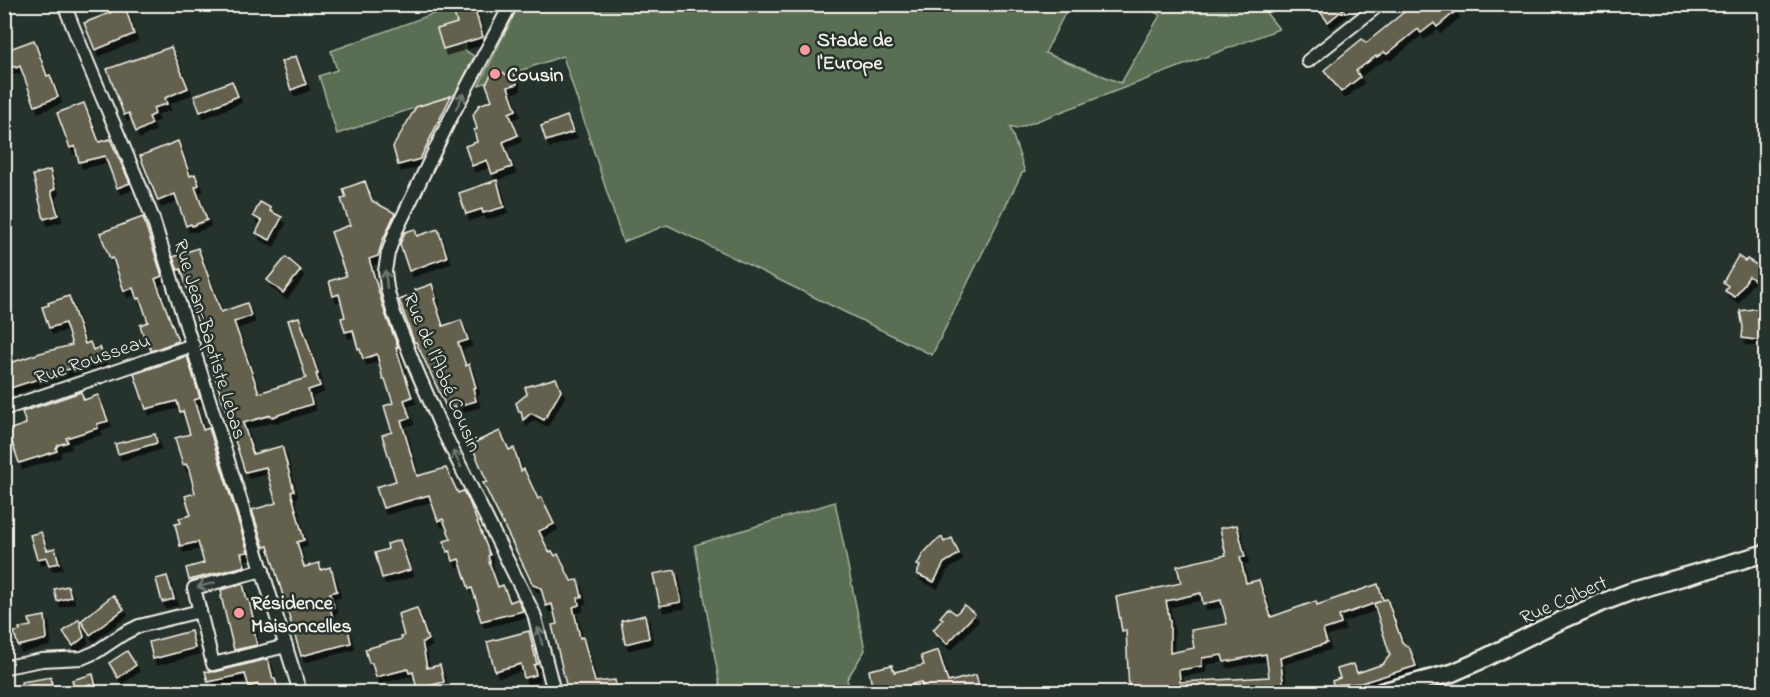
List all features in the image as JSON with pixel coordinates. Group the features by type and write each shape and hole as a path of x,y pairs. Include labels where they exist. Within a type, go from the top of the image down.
{"main road":[{"name":"Rue Colbert","path":"1381,693 1461,669 1564,619 1630,592 1766,553"}],"street":[{"name":"Rue Jean-Baptiste Lebas","path":"64,4 149,208 300,693"},
{"name":"Rue de l'Abbé Cousin","path":"511,4 449,122 395,233 387,253 385,271 393,311 426,392 534,614 554,693"},
{"path":"1308,62 1363,10 1380,4"},
{"name":"Rue Rousseau","path":"4,409 193,345"},
{"path":"262,570 194,588 213,664 286,646"},
{"path":"6,667 42,660 82,658 139,626 200,611"}],"green space":[{"path":"519,5 1069,5 1045,53 1121,83 1160,15 1142,5 1260,5 1279,29 1016,129 1010,127 1025,172 1022,173 932,355 667,225 623,242 563,56 479,85"},
{"path":"452,7 454,14 475,7 481,30 465,44 466,51 474,56 456,94 337,134 319,76 337,70 331,51"},
{"path":"835,502 865,650 847,679 850,692 721,692 695,545"}],"building":[{"path":"110,4 124,4 134,34 95,50 84,23 112,12"},
{"path":"459,4 473,4 483,37 443,49 437,29 457,23 452,7"},
{"path":"1314,4 1350,4 1328,22"},
{"path":"1414,4 1451,4 1456,11 1437,27 1434,23 1421,33 1418,29 1387,54 1384,52 1376,56 1356,71 1360,77 1341,92 1324,70 1362,39 1366,43"},
{"path":"34,40 47,76 50,75 58,97 35,106 20,66 7,69 4,62 4,51"},
{"path":"171,47 188,88 165,98 167,104 153,108 155,114 149,117 152,124 136,132 129,113 124,115 107,69"},
{"path":"296,56 306,84 291,90 281,62"},
{"path":"495,68 507,75 514,72 517,84 508,87 516,110 509,113 518,135 503,142 512,167 492,174 487,160 472,166 465,146 477,142 474,130 477,129 473,115 479,105 492,100 486,84"},
{"path":"232,81 238,96 200,112 194,96"},
{"path":"451,96 420,159 398,165 393,147 416,107"},
{"path":"84,103 99,142 110,139 130,183 117,188 105,156 79,162 75,146 70,148 57,113"},
{"path":"567,116 573,132 546,141 541,126"},
{"path":"178,141 190,176 195,174 199,185 195,187 207,220 192,226 191,224 186,226 175,194 158,201 140,156"},
{"path":"50,170 55,189 51,191 58,215 44,219 33,175"},
{"path":"497,180 504,207 483,213 482,209 466,214 459,193"},
{"path":"365,181 372,201 395,213 378,256 369,259 412,397 404,400 410,418 401,420 417,476 446,468 458,493 463,491 469,501 490,555 488,556 489,562 498,587 503,585 510,602 518,599 523,611 481,621 472,588 469,589 459,559 453,561 450,551 447,552 444,541 451,539 443,519 438,521 429,495 383,508 376,487 396,481 382,435 392,432 384,406 393,403 385,379 383,380 377,354 363,359 353,330 345,332 341,318 345,317 339,294 333,296 329,281 346,276 331,232 350,225 341,199 346,198 343,189"},
{"path":"260,202 271,208 270,211 282,217 270,240 256,233 262,221 253,216"},
{"path":"143,217 162,276 155,279 178,341 151,351 140,325 148,322 140,298 137,299 133,288 124,291 113,258 110,259 100,233"},
{"path":"415,229 417,236 438,229 447,257 409,271 400,244 405,232"},
{"path":"198,248 221,312 247,303 251,316 234,322 259,393 306,378 288,320 299,317 320,386 308,390 312,404 272,417 271,415 243,423 253,454 282,446 304,540 297,542 304,567 319,563 321,570 330,567 337,591 330,593 334,607 330,608 336,629 341,631 348,629 351,643 301,656 268,546 264,547 252,510 276,503 266,467 245,472 181,269 178,270 173,257"},
{"path":"1738,256 1765,270 1757,282 1749,276 1735,297 1725,291 1728,286 1723,282"},
{"path":"286,257 301,270 283,293 267,280"},
{"path":"432,284 436,298 434,299 443,326 461,320 468,340 458,343 466,366 469,364 476,388 473,388 476,401 447,409 414,342 399,300 416,294 415,290"},
{"path":"69,296 85,344 90,342 93,350 100,347 104,358 4,390 4,365 72,345 65,323 49,328 42,307"},
{"path":"1760,308 1765,323 1763,341 1742,338 1743,327 1740,311"},
{"path":"187,356 200,398 194,400 203,430 209,428 248,552 241,553 245,566 189,580 186,568 204,563 198,542 180,546 175,524 181,523 179,518 191,515 185,496 195,493 189,469 186,464 183,465 175,438 190,434 183,411 180,412 177,401 146,409 134,374"},
{"path":"556,378 561,391 544,420 531,413 523,420 516,403 527,394 525,387"},
{"path":"81,392 84,400 98,395 108,421 97,424 98,428 66,438 68,442 58,445 57,451 19,463 8,430 26,424 22,412"},
{"path":"500,431 509,450 514,448 521,471 524,469 538,499 541,497 554,524 539,531 549,552 552,551 555,556 558,554 571,581 578,580 582,597 578,598 579,605 573,607 580,638 583,637 595,682 615,680 617,693 568,693 552,625 557,624 552,604 546,606 541,588 533,585 483,483 487,482 471,444"},
{"path":"155,434 157,443 118,454 115,444"},
{"path":"1237,525 1245,557 1240,557 1246,583 1259,580 1271,617 1316,601 1317,605 1378,584 1383,600 1387,599 1402,642 1410,649 1416,666 1361,683 1333,685 1332,681 1340,678 1337,669 1354,664 1357,673 1383,664 1390,655 1374,604 1381,601 1339,616 1341,624 1323,630 1327,643 1280,658 1284,688 1204,693 1129,691 1126,630 1122,631 1116,597 1181,583 1177,566 1226,555 1220,528","holes":["1201,593 1203,604 1221,600 1227,624 1191,630 1194,648 1170,653 1170,622 1166,601","1266,654 1269,677 1180,682 1179,670 1202,666 1202,658 1222,655 1224,662"]},
{"path":"41,532 47,550 55,548 59,563 49,565 46,557 37,559 30,535"},
{"path":"942,537 944,542 952,538 959,554 944,563 934,582 917,574 920,566 917,565 923,554"},
{"path":"400,540 410,570 382,578 375,553 388,549 387,544"},
{"path":"675,570 681,602 660,606 653,574"},
{"path":"167,576 174,599 162,602 156,579"},
{"name":"Résidence Maisoncelles","path":"243,584 255,626 253,627 257,645 234,650 221,590"},
{"path":"68,586 71,597 57,601 54,589"},
{"path":"113,595 124,609 90,635 81,621"},
{"path":"964,605 975,614 947,644 933,630 943,619 940,617 948,608 956,614"},
{"path":"417,608 428,640 422,642 427,668 440,665 444,682 417,689 413,672 409,673 408,669 376,677 365,649 402,639 401,637 404,636 398,614"},
{"path":"645,615 649,638 625,644 621,621"},
{"path":"45,616 47,639 18,646 14,632 20,631 19,628 31,626 29,619"},
{"path":"79,619 84,637 73,646 63,632"},
{"path":"191,631 195,648 153,659 149,642"},
{"path":"529,631 537,664 534,665 536,675 524,678 521,664 495,671 487,642"},
{"path":"938,650 948,682 976,675 981,693 924,693 921,682 885,691 886,693 873,693 869,670 892,665 894,672 924,665 921,656"},
{"path":"127,651 136,665 118,678 109,663"},
{"path":"268,659 279,693 261,693 258,684 249,687 245,674 208,682 205,671 215,672"},
{"path":"93,674 97,691 76,693 72,680"},
{"path":"51,677 53,693 23,693 21,682"}],"place":[{"name":"Stade de l'Europe","path":"805,50"},
{"name":"Cousin","path":"495,74"},
{"name":"Résidence Maisoncelles","path":"239,613"}]}
